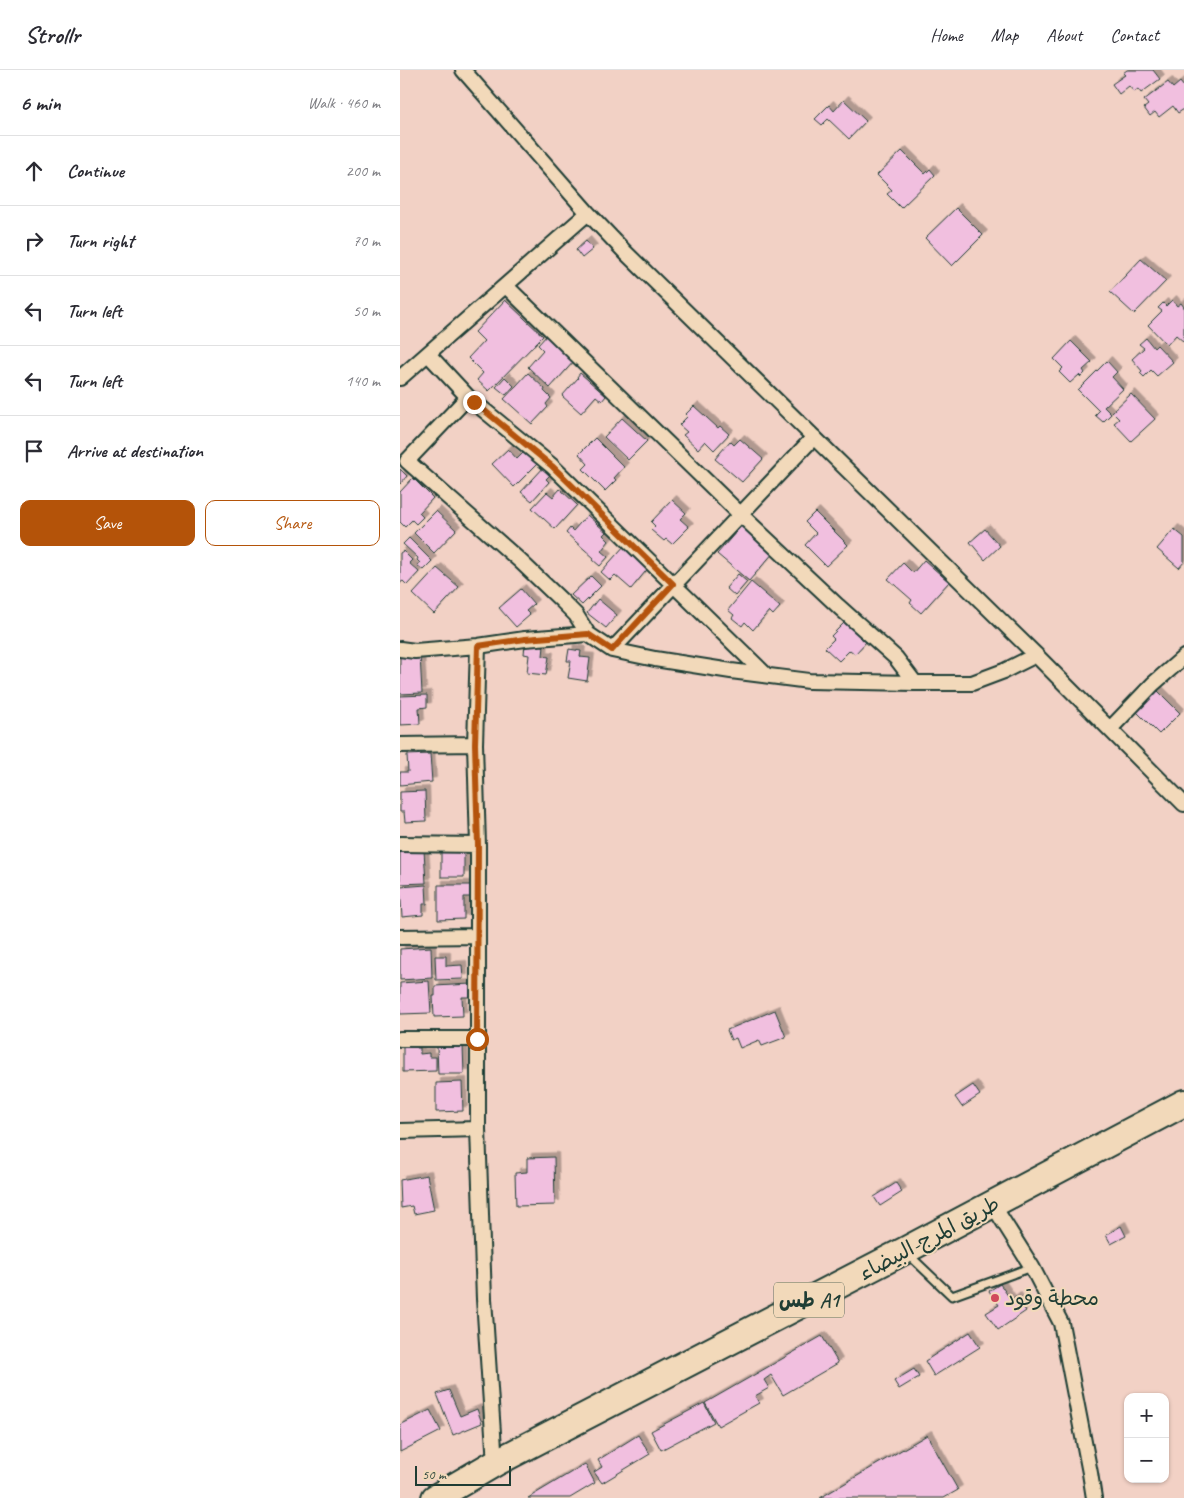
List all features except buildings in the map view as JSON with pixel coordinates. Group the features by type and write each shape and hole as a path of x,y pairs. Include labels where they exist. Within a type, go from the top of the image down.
{"highway":[{"name":"طريق المرج-البيضاء","path":"435,1498 495,1463 1184,1104"}],"street":[{"path":"463,70 588,213 633,260 1036,655 1184,804"},
{"path":"400,378 588,213"},
{"path":"506,286 740,514 896,658 915,683"},
{"path":"428,354 468,397 552,466 766,675"},
{"path":"468,397 407,461 519,560 562,601 576,615 588,634 612,650 655,659 809,681 915,683 972,683 1004,671 1036,655"},
{"path":"612,650 814,437"},
{"path":"400,649 415,650 478,646 525,639 588,634"},
{"path":"400,637 415,650"},
{"path":"478,646 475,744 478,845 478,1129 484,1300 495,1463"},
{"path":"1110,729 1153,684 1184,657"},
{"path":"400,745 475,744"},
{"path":"400,844 478,845"},
{"path":"400,937 477,936"},
{"path":"400,1039 477,1039"},
{"path":"400,1131 478,1129"},
{"path":"993,1204 1032,1267 1061,1323 1094,1498"}],"lane":[{"path":"904,1251 952,1296 1032,1267"}],"place":[{"name":"محطة وقود","path":"995,1298"}],"route":[{"path":"474,402 552,466 673,584 612,650 588,634 525,639 478,646 475,744 478,845 477,1039"}]}
